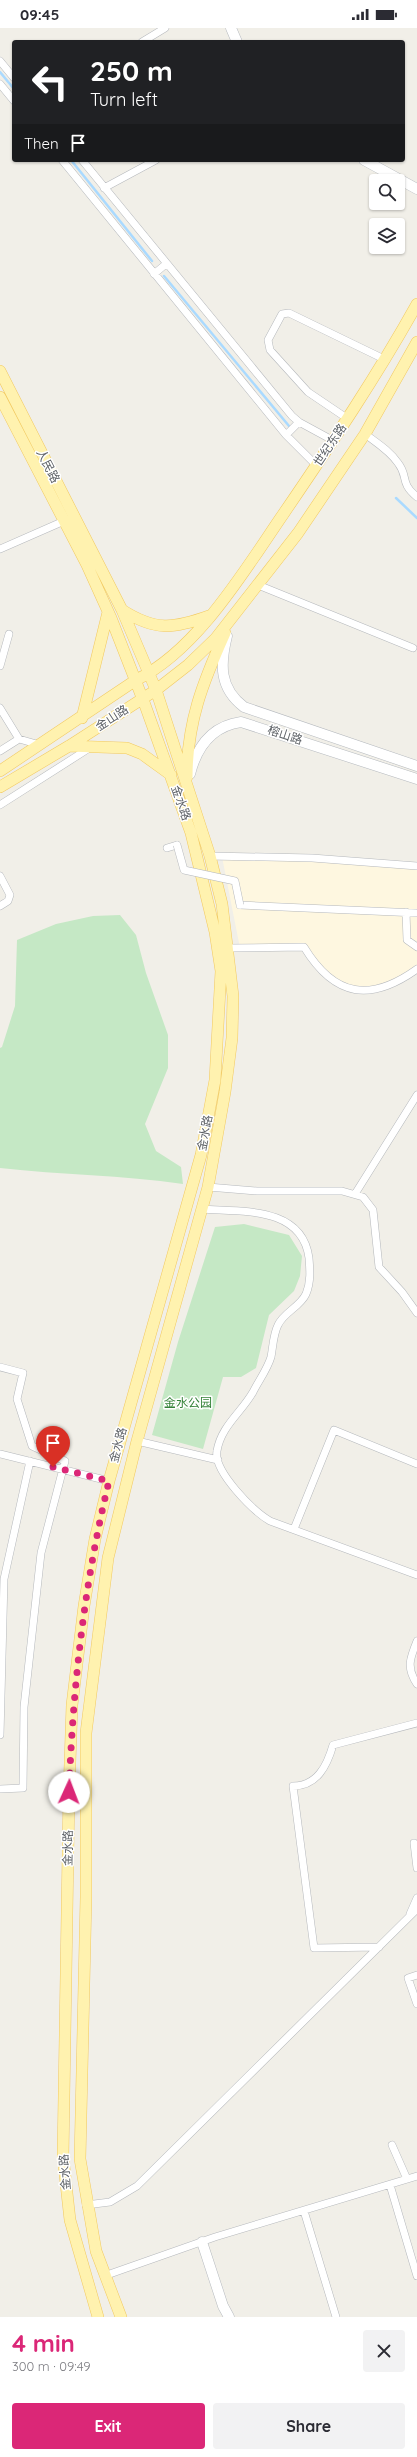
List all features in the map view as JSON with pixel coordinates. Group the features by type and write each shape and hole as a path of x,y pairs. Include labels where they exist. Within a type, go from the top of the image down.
{"main road":[{"path":"231,28 236,40"},
{"path":"368,162 417,189"},
{"name":"世纪东路","path":"211,615 237,582 316,465 334,441 386,360 417,304"},
{"name":"世纪东路","path":"230,623 298,533 365,434 417,342"},
{"name":"人民路","path":"0,371 122,610 149,674"},
{"name":"人民路","path":"0,397 87,565 136,680"},
{"path":"122,610 139,621 163,627 188,623 211,615"},
{"path":"82,718 108,612"},
{"name":"金山路","path":"0,771 82,718 136,680 149,674 171,658 211,615"},
{"path":"187,788 187,756 198,695 230,623"},
{"name":"金山路","path":"0,787 69,746 156,690 188,665 230,623"},
{"name":"榕山路","path":"230,623 222,670 231,696 244,707 417,766"},
{"name":"金水路","path":"121,2317 104,2276 96,2251 86,2205 80,2159 86,1905 86,1733 108,1558 137,1441 208,1187 221,1123 232,1038 234,996 229,948 222,904 210,856 156,690 149,674"},
{"name":"金水路","path":"98,2317 70,2220 63,2157 69,1792 72,1704 94,1547 109,1481 132,1393 189,1204 201,1155 216,1080 221,971 215,932 191,833 136,680"},
{"name":"榕山路","path":"187,788 193,762 200,747 220,728 241,722 417,779"},
{"path":"69,746 113,746 142,754 171,776"},
{"path":"202,2242 223,2306 229,2317"}],"street":[{"path":"145,40 165,28"},
{"path":"0,61 12,76"},
{"path":"0,84 12,99"},
{"path":"64,162 286,435 316,465"},
{"path":"84,162 292,416 299,422 334,441"},
{"path":"104,188 152,162"},
{"path":"154,274 166,264"},
{"path":"348,419 308,392 270,350 268,340 277,320 282,314 289,313 386,360"},
{"path":"286,435 299,422"},
{"path":"365,434 386,450 399,463 407,488 417,497"},
{"path":"0,549 64,521"},
{"path":"258,585 412,648"},
{"path":"0,666 9,634"},
{"path":"0,708 19,740"},
{"path":"0,751 19,740 40,745"},
{"path":"0,805 93,746"},
{"path":"167,848 177,845 184,870 235,881 240,905 417,913"},
{"path":"210,856 312,858 417,866"},
{"path":"0,876 10,895 8,901 0,906"},
{"path":"406,912 407,940 417,947"},
{"path":"229,948 304,948 315,963 332,978 352,990 364,991 389,986 417,969"},
{"path":"355,1194 417,1095"},
{"path":"208,1187 257,1191 342,1191 355,1194 369,1202 373,1210 379,1267 402,1292 417,1313"},
{"path":"202,1209 258,1212 276,1216 289,1223 299,1234 308,1253 310,1269 309,1286 305,1296 278,1323 267,1368 226,1428 217,1452 218,1460 241,1496 257,1514 270,1521 417,1575"},
{"path":"0,1367 23,1373 17,1398 32,1446 65,1461 41,1553 24,1707 23,1788 0,1789"},
{"path":"294,1529 334,1430 417,1464"},
{"path":"137,1441 218,1460"},
{"path":"0,1454 109,1481"},
{"path":"0,1736 2,1579 30,1461"},
{"path":"417,1641 408,1664 412,1676 417,1684"},
{"path":"379,1947 314,1948 293,1786 304,1786 318,1776 329,1761 333,1745 417,1723"},
{"path":"414,1843 417,1868"},
{"path":"409,1917 417,1898"},
{"path":"86,2205 110,2202 137,2186 417,1909"},
{"path":"417,1975 408,1978 417,2004"},
{"path":"392,2145 407,2179"},
{"path":"104,2276 202,2242 417,2176"},
{"path":"390,2185 417,2276"},
{"path":"304,2211 336,2317"}],"shaded area":[{"path":"222,857 417,866 417,969 409,975 364,991 332,978 304,948 240,948"}],"green space":[{"path":"120,915 136,935 146,973 168,1035 168,1068 145,1124 156,1151 181,1167 183,1184 0,1168 0,1048 2,1047 15,1006 17,940 56,924 93,916"},
{"name":"金水公园","path":"244,1224 289,1235 302,1256 300,1276 294,1291 269,1315 256,1368 241,1377 223,1377 203,1449 152,1435 178,1342 215,1227"}],"waterway":[{"path":"0,72 12,87"},
{"path":"73,162 152,261"},
{"path":"164,276 289,426"},
{"path":"396,498 417,518"}],"route":[{"path":"53,1467 109,1481 95,1539 84,1606 72,1704 69,1792"}]}
